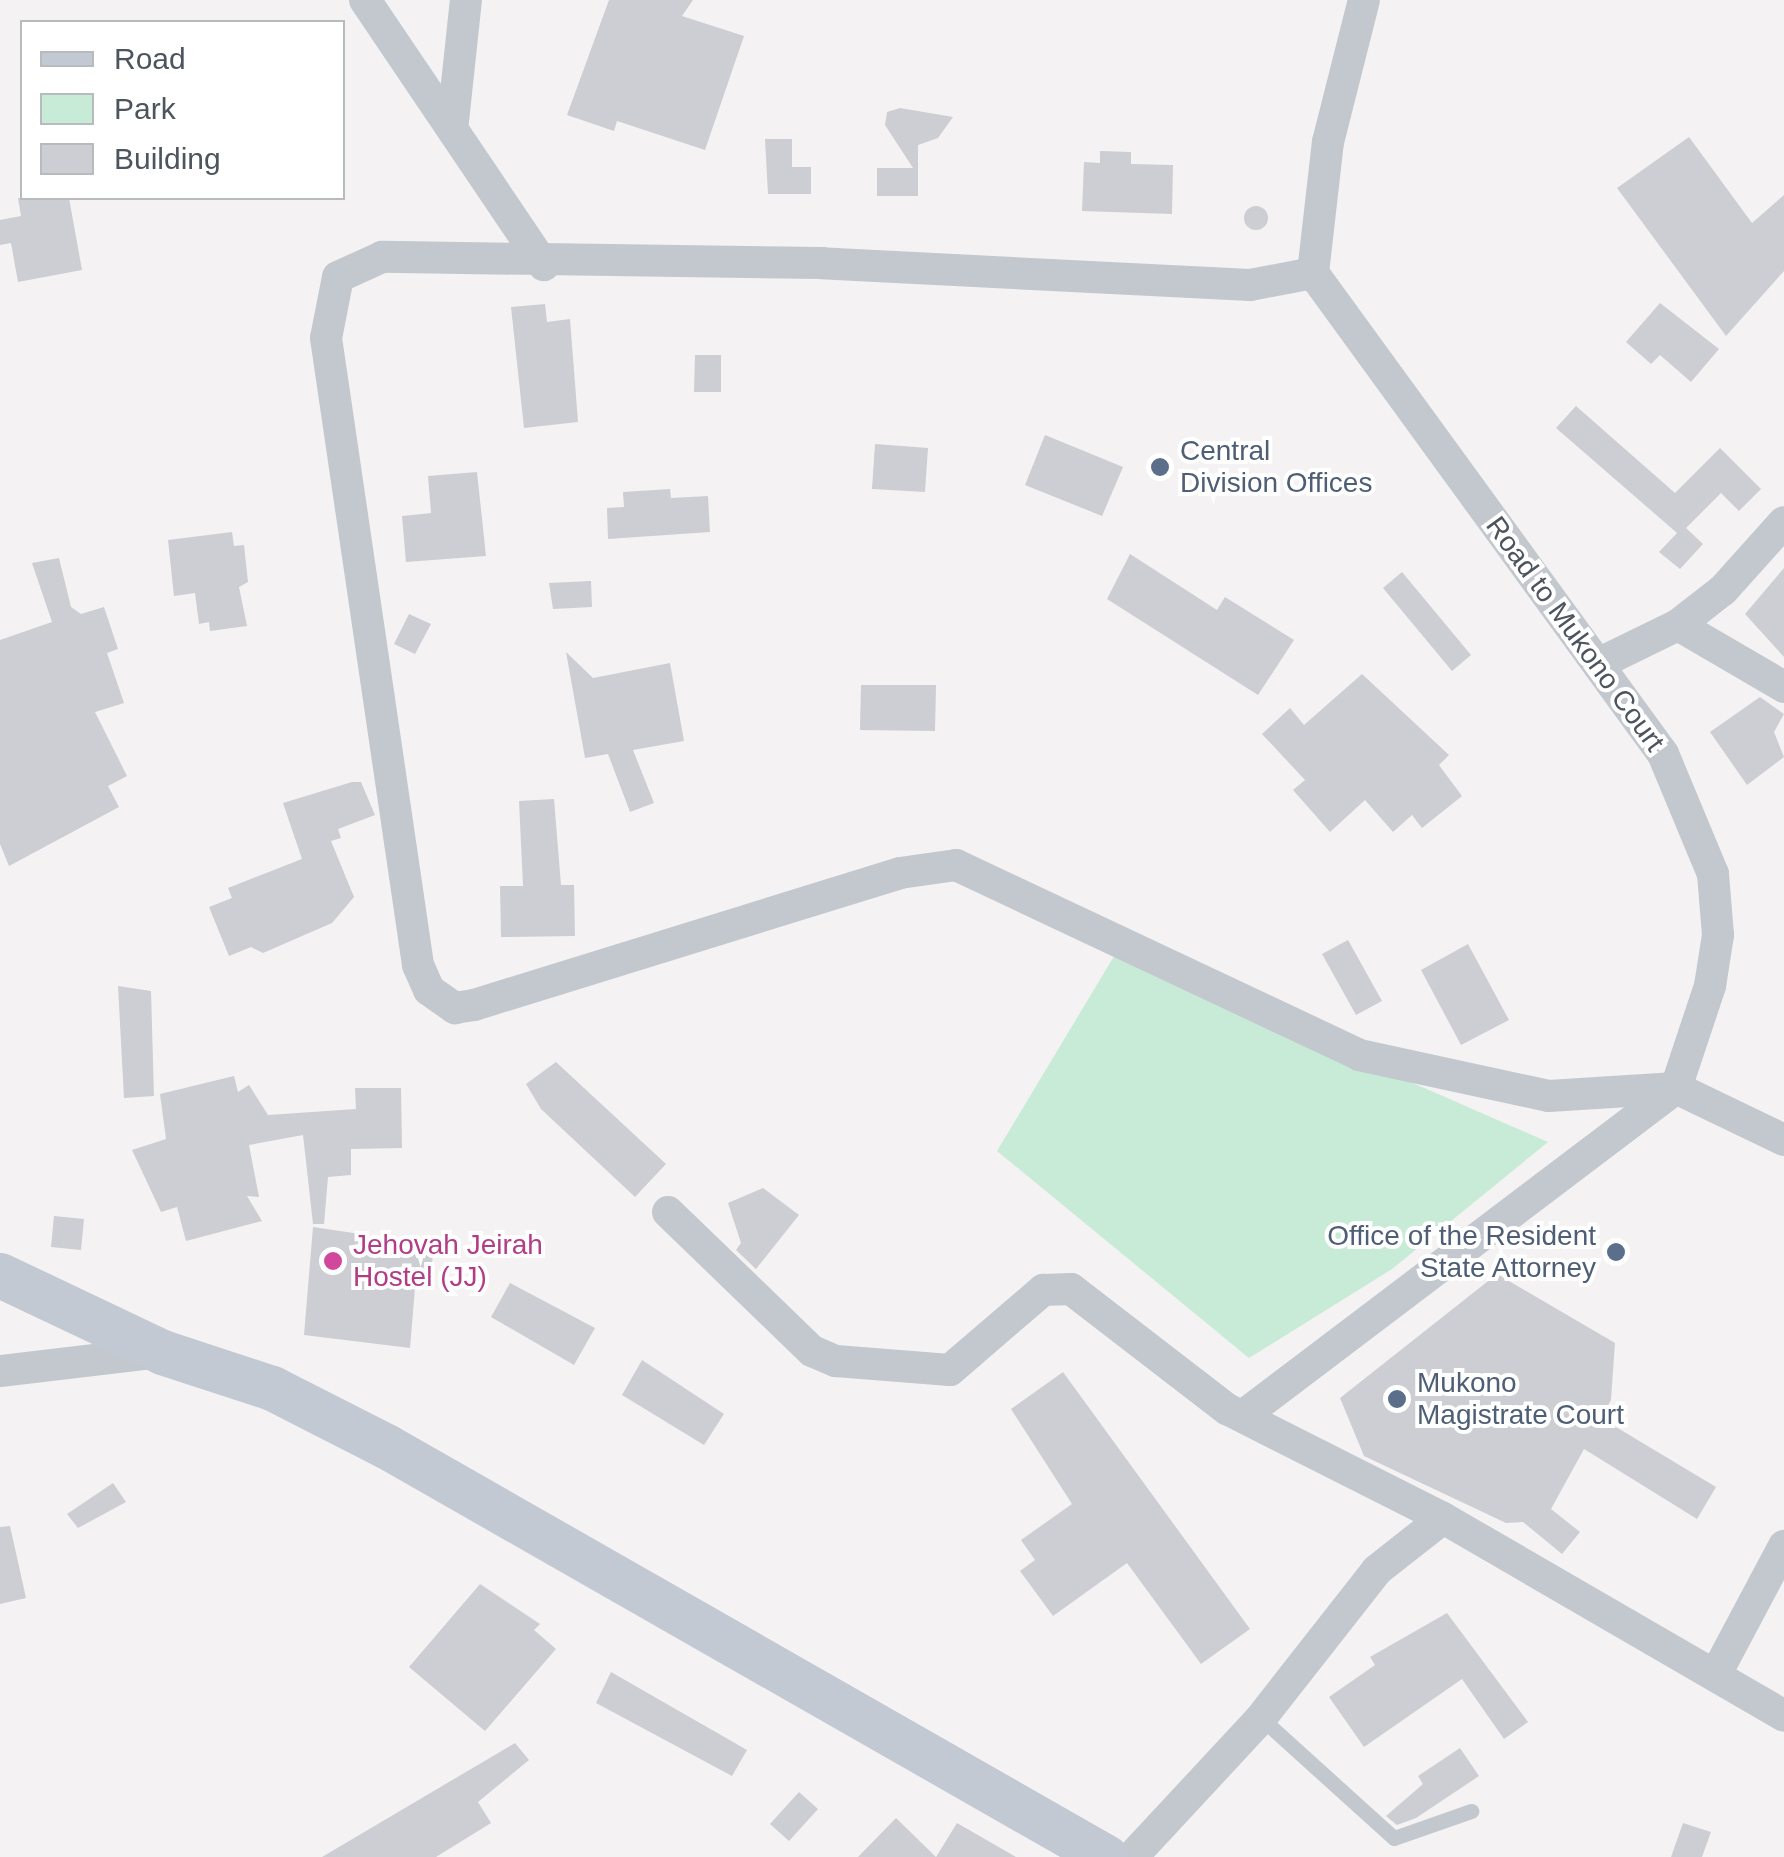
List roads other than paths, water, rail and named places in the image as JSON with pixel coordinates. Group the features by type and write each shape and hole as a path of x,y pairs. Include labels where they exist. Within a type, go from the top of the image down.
{"street":[{"path":"365,0 453,121 544,264"},
{"path":"453,121 466,0"},
{"path":"1364,0 1328,142 1313,272 1250,285 822,263 360,262 338,277 326,338 418,965 444,1002 474,1005 900,874 956,865 1359,1055 1549,1096 1676,1088 1784,1140"},
{"name":"Road to Mukono Court","path":"1313,272 1662,754 1714,874 1718,934 1710,986 1676,1088"},
{"path":"1598,664 1678,624 1723,590 1784,522"},
{"path":"1678,624 1784,687"},
{"path":"1244,1415 1676,1088"},
{"path":"668,1212 812,1351 836,1361 950,1370 1056,1286 1244,1415 1443,1518 1717,1672 1784,1716"},
{"path":"0,1275 162,1352 272,1388 386,1446 1106,1857"},
{"path":"0,1371 162,1352"},
{"path":"1132,1857 1261,1718 1378,1570 1443,1518"},
{"path":"1717,1672 1784,1546"}],"lane":[{"path":"1261,1718 1394,1838 1471,1811"}],"place":[{"name":"Central Division Offices","path":"1160,467"},
{"name":"Office of the Resident State Attorney","path":"1616,1252"},
{"name":"Jehovah Jeirah Hostel (JJ)","path":"333,1261"},
{"name":"Mukono Magistrate Court","path":"1397,1399"}]}
